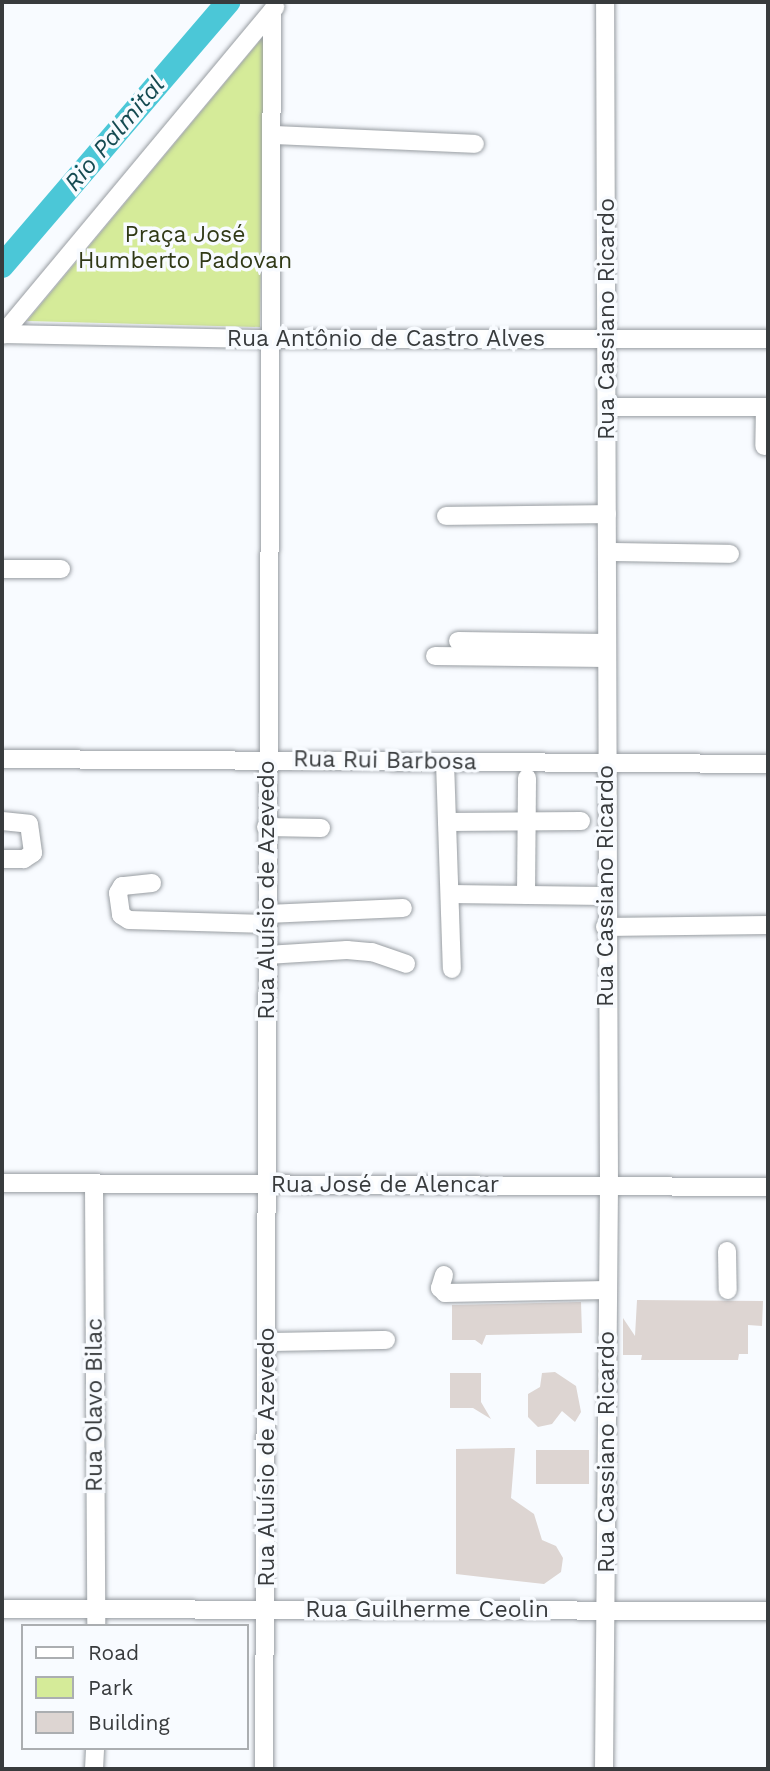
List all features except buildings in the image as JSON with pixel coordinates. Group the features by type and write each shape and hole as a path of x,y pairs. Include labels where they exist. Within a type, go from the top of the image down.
{"street":[{"name":"Rua Cassiano Ricardo","path":"604,1769 609,1186 605,927 608,340 605,2"},
{"name":"Rua Aluísio de Azevedo","path":"264,1769 267,1610 266,760 272,135 276,6"},
{"path":"2,334 276,6"},
{"path":"272,135 475,144"},
{"name":"Rua Antônio de Castro Alves","path":"2,334 271,339 768,339"},
{"path":"608,407 765,407 764,446"},
{"path":"446,516 607,514"},
{"path":"607,552 730,554"},
{"path":"2,569 61,569"},
{"path":"458,641 607,650"},
{"path":"435,656 607,650"},
{"name":"Rua Rui Barbosa","path":"2,759 768,764"},
{"path":"445,762 452,968"},
{"path":"526,895 527,778"},
{"path":"2,821 29,824 33,853 24,859 2,859"},
{"path":"447,822 581,821"},
{"path":"267,827 321,828"},
{"path":"152,883 122,886 118,893 121,915 129,920 267,919 403,908"},
{"path":"450,894 605,896"},
{"path":"605,927 768,925"},
{"path":"267,955 347,950 372,952 406,964"},
{"name":"Rua José de Alencar","path":"2,1183 768,1187"},
{"name":"Rua Olavo Bilac","path":"94,1184 97,1618"},
{"path":"727,1251 728,1290"},
{"path":"443,1275 440,1288 445,1293 607,1290"},
{"path":"267,1342 386,1340"},
{"name":"Rua Guilherme Ceolin","path":"2,1609 97,1618 267,1610 768,1611"},
{"path":"94,1750 94,1769"}],"green space":[{"name":"Praça José Humberto Padovan","path":"264,36 260,327 27,321"}],"waterway":[{"name":"Rio Palmital","path":"2,266 228,2"}]}
